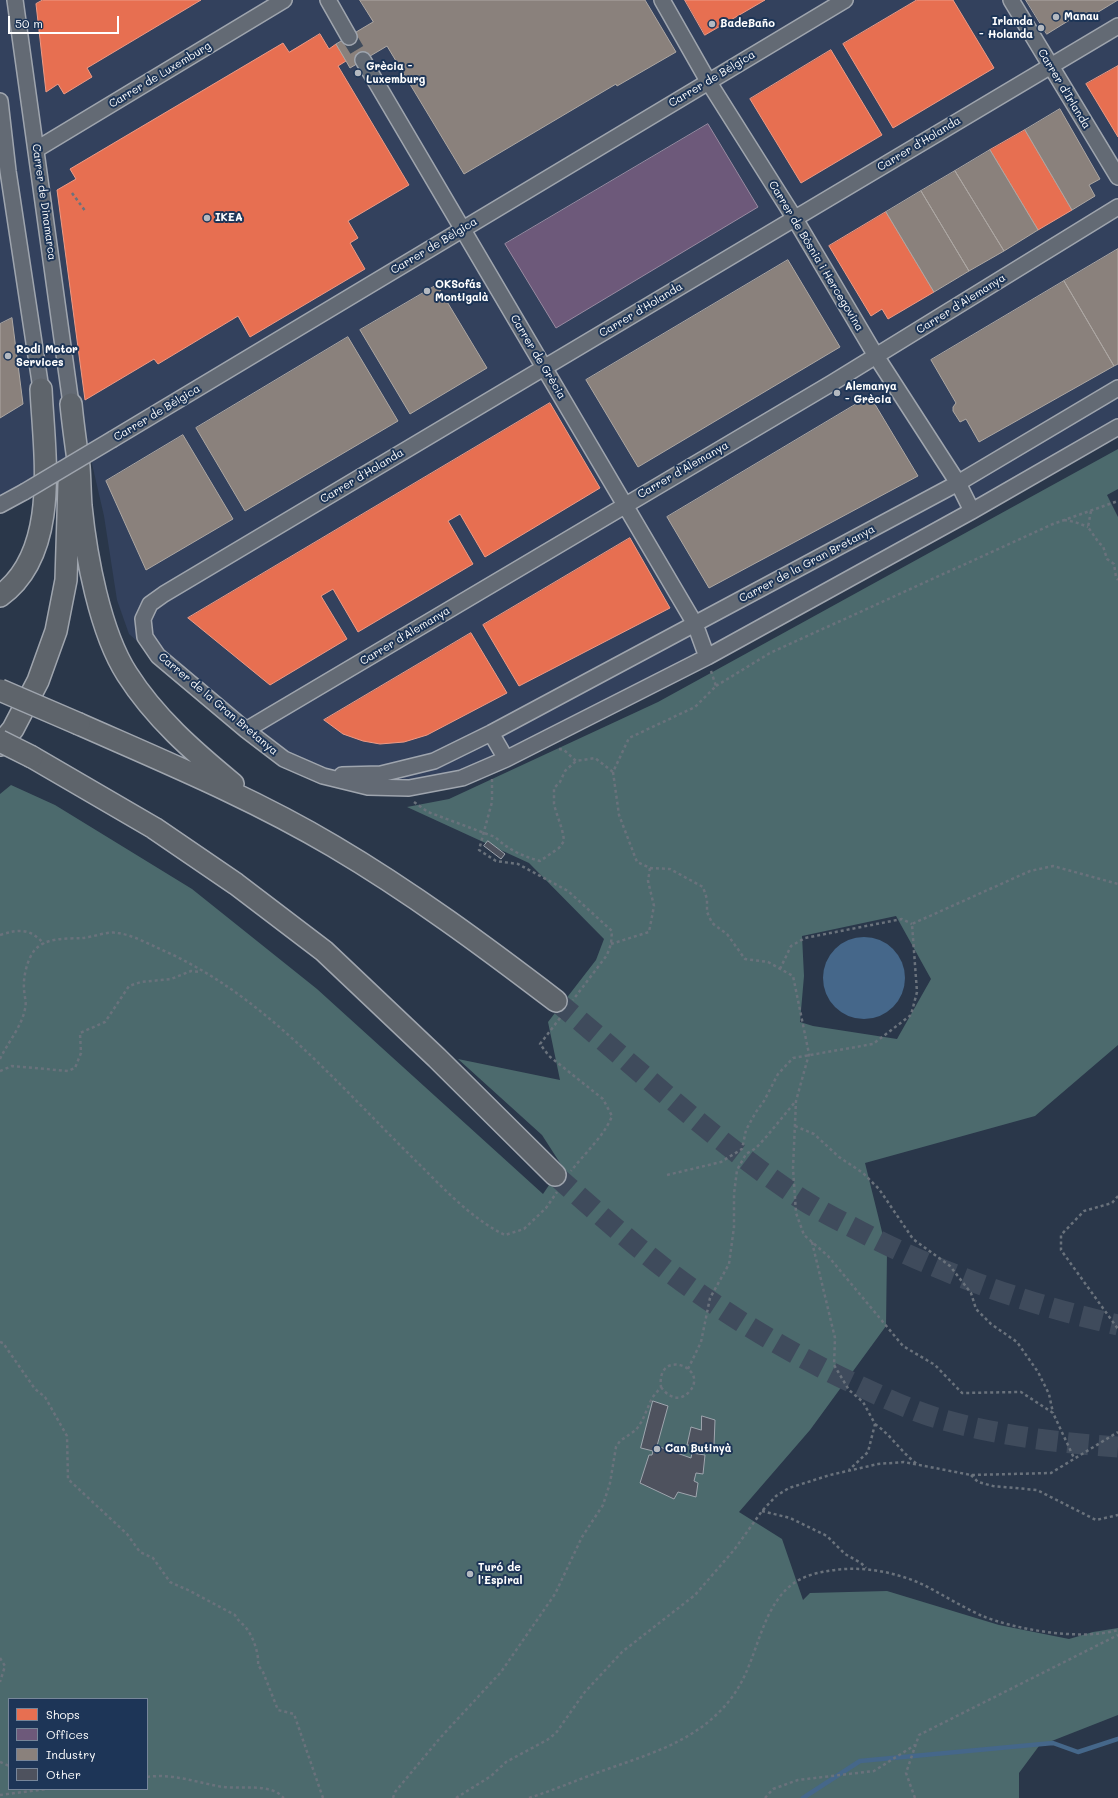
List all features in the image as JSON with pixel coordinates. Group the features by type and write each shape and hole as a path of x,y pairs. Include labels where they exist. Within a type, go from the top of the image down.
{"highway":[{"path":"41,389 60,492 67,516"},
{"path":"0,596 18,578 31,558 39,535 46,500 41,389"},
{"path":"0,746 13,729 38,681 56,631 66,580 71,404"},
{"path":"71,404 79,468 81,507 92,575 106,630 126,672 152,708 197,754 258,805"},
{"path":"0,690 213,783 258,805 332,845 403,890 482,945 563,1007"},
{"path":"0,740 154,828 236,884 324,951 562,1178"}],"street":[{"name":"Carrer de Dinamarca","path":"15,0 37,149 71,404"},
{"name":"Carrer de Luxemburg","path":"37,149 284,0"},
{"path":"328,0 349,37"},
{"name":"Carrer de Bòsnia i Hercegovina","path":"662,0 708,81 795,219 876,356 958,483 972,511"},
{"name":"Carrer de Bèlgica","path":"0,505 113,439 845,0"},
{"name":"Carrer d'Irlanda","path":"1011,0 1118,177"},
{"name":"Carrer d'Holanda","path":"164,594 1118,26"},
{"name":"Carrer de Grècia","path":"363,60 544,368 626,504 695,624 707,657"},
{"path":"0,101 4,173 41,389"},
{"name":"Carrer d'Alemanya","path":"246,730 876,356 1118,207"},
{"name":"Carrer de la Gran Bretanya","path":"322,776 381,774 434,761 491,733 958,483 1118,388"},
{"name":"Carrer de la Gran Bretanya","path":"164,594 150,604 143,619 145,637 158,656 246,730 284,759 322,776 368,787 408,788 462,778 506,759 707,657 972,511 1118,427"},
{"path":"491,733 506,759"}],"path":[{"path":"72,193 86,212"},
{"path":"1053,1413 1021,1392 962,1393 934,1365 903,1346 828,1256 804,1235 796,1214 793,1168 796,1101 809,1054 793,976 768,962 745,958 727,934 712,923 707,912 707,898 703,887 670,869 650,868 637,862 618,815 613,772 629,738 694,707 716,686 770,653 1063,520 1118,501"},
{"path":"1088,527 1092,511"},
{"path":"1063,520 1075,522 1088,527 1099,543 1104,546 1107,559 1114,564 1116,577 1118,580"},
{"path":"707,657 716,686"},
{"path":"538,742 564,750 576,761"},
{"path":"408,788 413,802 428,812 495,837 503,844 523,856 540,861 559,848 564,841 564,836 554,803 554,788 560,782 565,771 576,761 595,758 613,772"},
{"path":"0,1059 6,1046 19,1028 26,1007 24,986 27,967 33,952 44,944 53,940 89,938 116,932 136,938 184,960 203,973 234,990 284,1032 348,1093 383,1130 444,1188 490,1228 505,1235 524,1229 546,1208 562,1178 608,1127 612,1116 603,1099 549,1056 540,1044 563,1007 607,955 612,944 612,931 568,891 518,864 496,861 480,850 492,802 492,765"},
{"path":"912,924 1030,871 1052,866 1118,884"},
{"path":"612,944 649,932 654,906 648,881 650,868"},
{"path":"780,969 790,946 805,938 902,919 912,924"},
{"path":"668,1175 721,1162 742,1148 746,1130 756,1112 764,1101 778,1074 793,1058 873,1044 911,1015 917,992 912,924"},
{"path":"0,935 11,931 26,931 37,936 44,944"},
{"path":"0,1071 12,1066 68,1071 75,1068 81,1053 80,1033 105,1022 129,986 141,982 172,978 192,971 203,973"},
{"path":"688,1369 701,1342 710,1298 729,1264 734,1227 734,1194 737,1170 746,1154 756,1148 768,1136 796,1101"},
{"path":"795,1126 814,1134 838,1157 863,1173 879,1189 913,1239 950,1266 970,1293 976,1309 991,1324 1017,1342 1038,1372 1050,1394 1053,1413 1074,1458"},
{"path":"742,1148 746,1154"},
{"path":"1118,1196 1112,1203 1084,1211 1062,1235 1061,1250 1118,1329"},
{"path":"812,1242 835,1338 834,1365 849,1390 864,1402 875,1424 886,1432 908,1457 917,1464"},
{"path":"0,1342 3,1343 35,1390 45,1397 67,1436 68,1479 100,1508 111,1521 127,1534 140,1552 153,1558 170,1582 235,1615 238,1621 247,1629 259,1657 258,1665 263,1672 278,1710 294,1714 323,1798"},
{"path":"677,1364 685,1366 694,1379 688,1394 681,1397 672,1398 665,1394 661,1387 660,1379 663,1371 669,1366 677,1364"},
{"path":"393,1798 395,1792 420,1760 501,1672 555,1594 589,1524 603,1505 610,1483 616,1448 620,1441 636,1430 642,1421 652,1398 661,1387"},
{"path":"848,1470 868,1452 875,1424"},
{"path":"456,1798 491,1776 506,1762 547,1740 556,1733 584,1693 622,1652 695,1595 734,1550 762,1511 776,1496 789,1488 848,1470 878,1464 904,1462 971,1475 1051,1473 1118,1432"},
{"path":"971,1475 978,1482 992,1486 1037,1490 1096,1520 1118,1515"},
{"path":"762,1511 790,1518 827,1536 845,1554 861,1563 867,1569"},
{"path":"529,1798 657,1751 692,1734 705,1725 723,1709 738,1689 772,1609 778,1599 791,1586 812,1575 830,1570 848,1568 867,1569 888,1573 923,1585 964,1607 998,1622 1073,1636 1109,1633 1118,1630"},
{"path":"915,1798 906,1773 919,1735 1118,1635"},
{"path":"0,1658 5,1666 0,1682"},
{"path":"765,1798 773,1789 798,1780 874,1771 916,1745"},
{"path":"148,1777 180,1778 224,1787 250,1786 275,1791 284,1798"},
{"path":"0,1795 39,1790"}],"shaded area":[{"path":"0,0 1118,0 1118,428 979,507 471,770 388,784 310,765 250,739 129,634 117,600 104,516 90,455 0,499"},
{"path":"864,937 880,940 893,949 902,962 905,978 902,994 893,1007 880,1016 864,1019 848,1016 835,1007 826,994 823,978 826,962 835,949 848,940"}],"green space":[{"path":"1118,449 1118,489 1107,495 1118,517 1118,1045 1035,1116 865,1163 887,1252 886,1326 810,1430 739,1512 782,1539 803,1600 810,1593 887,1591 999,1625 1069,1639 1093,1632 1118,1628 1118,1715 1039,1746 1019,1773 1019,1798 0,1798 0,794 11,785 55,805 192,889 317,989 543,1194 562,1166 542,1135 458,1059 560,1080 548,1022 596,960 604,939 529,863 407,807 449,799 658,702","holes":["896,916 931,979 897,1039 813,1026 800,1022 804,976 802,936"]}],"building: Shops":[{"path":"43,0 201,0 87,68 92,77 64,94 58,84 46,92 36,4"},
{"name":"BadeBaño","path":"685,0 765,0 705,35"},
{"path":"917,0 953,0 994,68 893,128 843,44"},
{"name":"IKEA","path":"320,34 329,49 336,44 342,54 346,61 338,66 409,185 348,221 358,238 350,243 365,269 250,337 238,316 158,364 154,359 85,400 57,190 76,179 70,169 283,43 289,52"},
{"path":"831,50 882,135 801,183 750,99"},
{"path":"1118,66 1118,137 1086,84"},
{"path":"1025,130 1072,210 1038,230 990,150"},
{"path":"886,212 934,292 888,319 882,309 871,316 829,246"},
{"path":"550,403 600,488 485,557 460,514 448,521 473,564 358,632 333,589 321,596 347,639 270,685 188,618"},
{"path":"630,538 670,608 519,686 483,625"},
{"path":"471,633 507,693 427,735 404,742 380,744 363,741 343,734 324,720"}],"building: Offices":[{"path":"708,124 758,207 556,328 505,244"}],"building: Industry":[{"path":"360,0 645,0 676,52 617,86 616,84 464,174 387,46 350,68 336,44 373,22"},
{"name":"Manau","path":"1026,0 1118,0 1085,20 1081,13 1047,34"},
{"path":"1060,109 1100,179 1089,185 1095,196 1072,210 1025,130"},
{"path":"990,150 1038,230 1004,251 955,171"},
{"path":"955,171 1004,251 969,271 921,191"},
{"path":"921,191 969,271 934,292 886,212"},
{"path":"1118,249 1118,364 1114,366 1064,281"},
{"path":"788,260 840,347 638,467 586,380"},
{"path":"1064,281 1114,366 979,442 966,419 960,422 953,411 953,407 956,403 931,360"},
{"path":"437,285 487,368 410,414 360,330"},
{"name":"Rodi Motor Services","path":"12,318 23,404 0,418 0,324"},
{"path":"348,337 398,421 245,511 196,428"},
{"path":"870,396 918,476 709,588 667,517"},
{"path":"183,435 233,519 146,570 106,481"}],"building: Other":[{"path":"488,841 505,854 501,859 484,846"},
{"name":"Can Butinyà","path":"653,1401 668,1406 657,1446 691,1458 692,1453 705,1455 703,1474 696,1473 694,1481 698,1483 696,1497 678,1492 674,1499 640,1483 649,1455 652,1455 653,1451 641,1448"},
{"path":"702,1416 715,1420 714,1446 687,1445 691,1427 701,1430"}],"waterway":[{"path":"803,1798 860,1761 1053,1743 1078,1752 1118,1739"}],"tunnel":[{"path":"349,37 363,60"},
{"path":"556,1001 738,1154 770,1178 815,1207 840,1221 916,1258 982,1285 1049,1307 1118,1325"},
{"path":"555,1175 638,1248 691,1288 772,1340 835,1375 927,1415 959,1424 1004,1434 1118,1447"}],"place":[{"name":"Manau","path":"1056,17"},
{"name":"BadeBaño","path":"712,24"},
{"name":"Irlanda - Holanda","path":"1041,28"},
{"name":"Grècia - Luxemburg","path":"358,73"},
{"name":"IKEA","path":"207,218"},
{"name":"OKSofás Montigalà","path":"427,291"},
{"name":"Rodi Motor Services","path":"8,356"},
{"name":"Alemanya - Grècia","path":"837,393"},
{"name":"Can Butinyà","path":"657,1449"},
{"name":"Turó de l'Espiral","path":"470,1574"}]}
